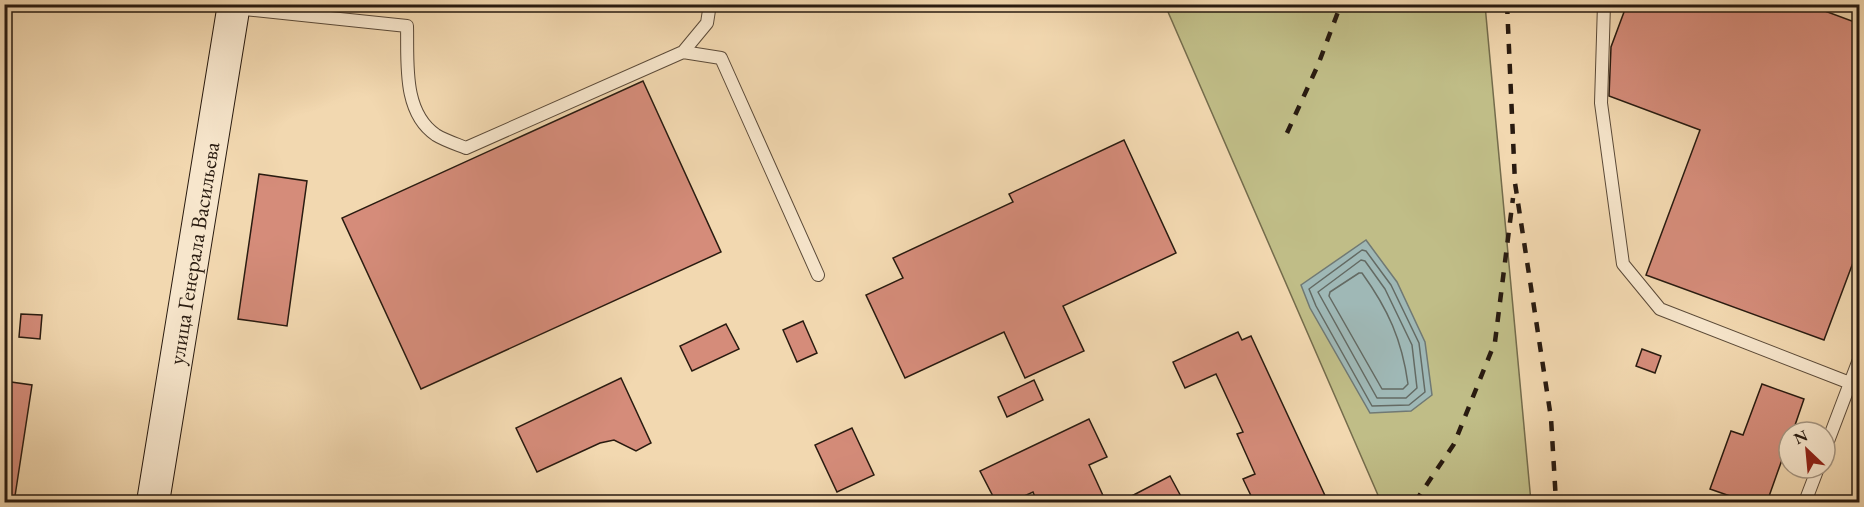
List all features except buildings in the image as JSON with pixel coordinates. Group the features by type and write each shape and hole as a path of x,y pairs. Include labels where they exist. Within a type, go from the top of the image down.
{"main road":[{"name":"улица Генерала Васильева","path":"153,502 233,6"}],"lane":[{"path":"233,6 407,26 408,81 418,116 435,134 466,148 683,52 707,23 710,4"},
{"path":"1604,4 1601,103 1623,264 1660,309 1850,383"},
{"path":"683,52 721,58 818,275"},
{"path":"1836,420 1860,357"},
{"path":"1805,502 1813,480"}],"shaded area":[{"path":"1165,5 1485,5 1531,502 1381,502"}],"water":[{"path":"1366,240 1397,282 1425,342 1432,395 1411,411 1370,413 1310,308 1301,285"}],"railway":[{"path":"1287,133 1318,65 1341,4"},
{"path":"1507,4 1515,183 1551,418 1556,502"},
{"path":"1415,502 1454,444 1495,342 1513,198"}]}
